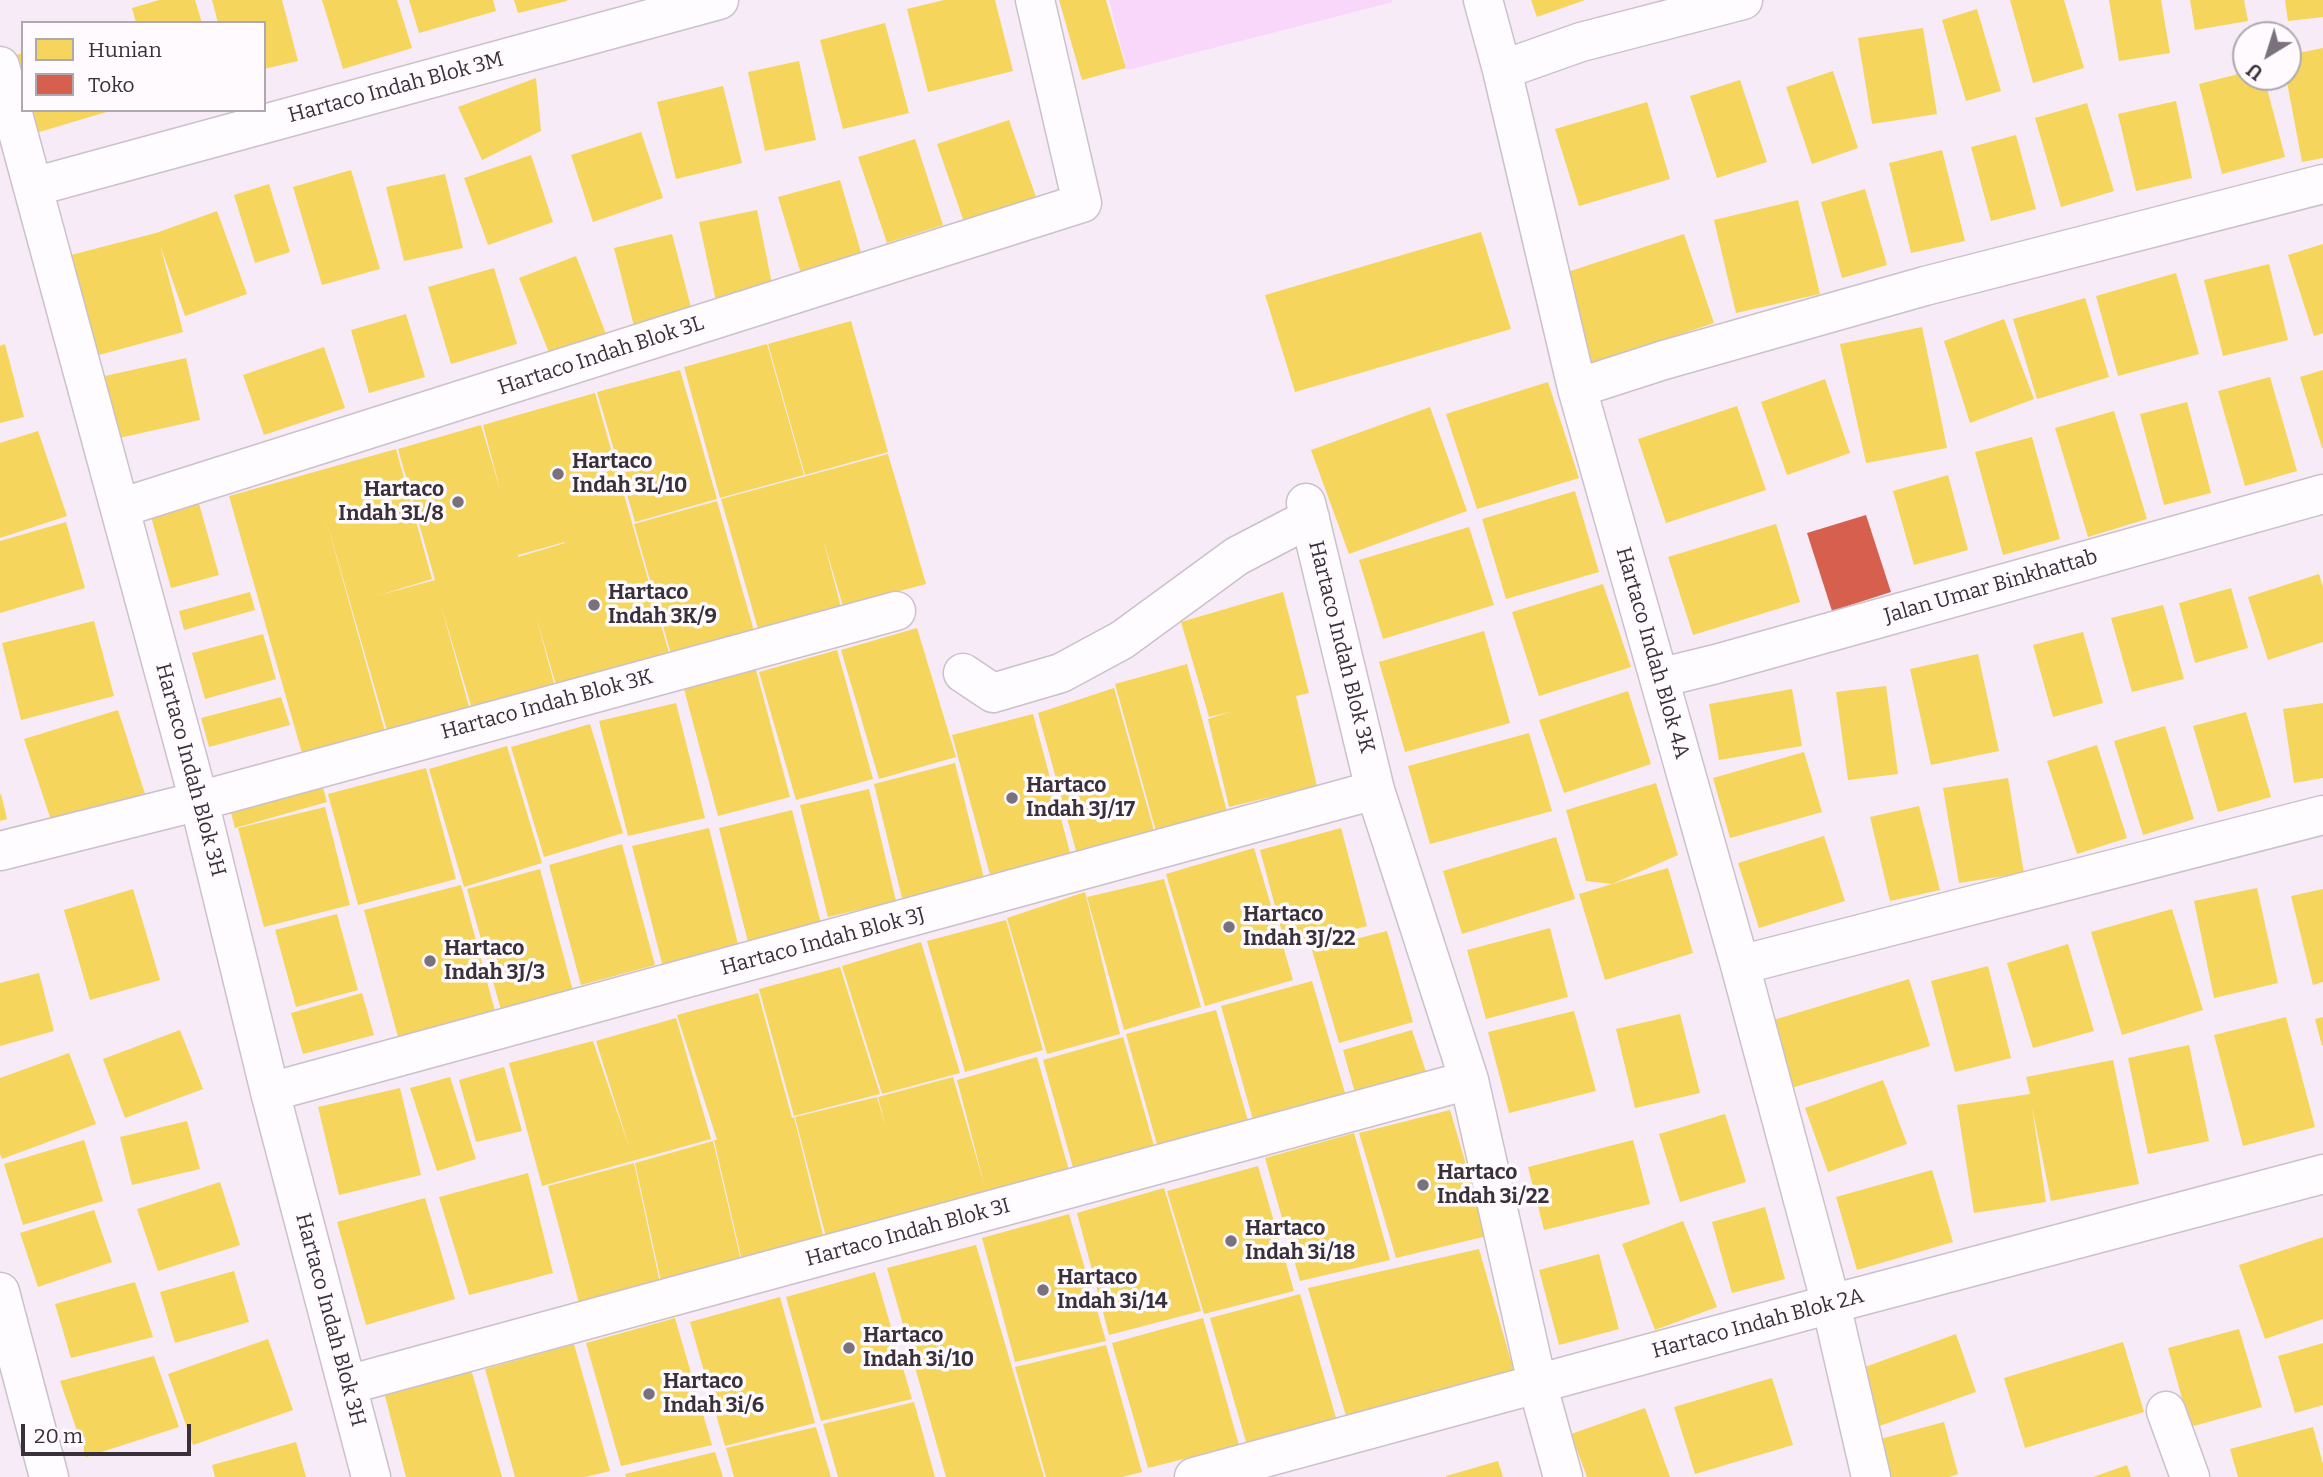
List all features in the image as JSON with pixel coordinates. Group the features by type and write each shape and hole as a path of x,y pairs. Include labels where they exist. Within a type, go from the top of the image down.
{"street":[{"name":"Hartaco Indah Blok 3M","path":"33,187 719,0"},
{"name":"Hartaco Indah Blok 3L","path":"120,508 1082,203 1035,0"},
{"name":"Hartaco Indah Blok 4A","path":"1483,0 1577,388 1740,965 1831,1304 1871,1477"},
{"path":"1502,70 1581,42 1743,0"},
{"name":"Hartaco Indah Blok 3H","path":"0,66 199,801 270,1092 371,1477"},
{"path":"1577,388 1664,360 1925,286 2323,184"},
{"name":"Jalan Umar Binkhattab","path":"1659,678 2323,494"},
{"name":"Hartaco Indah Blok 3K","path":"963,673 993,693 1061,673 1122,640 1237,556 1308,511 1375,790 1469,1080 1537,1383 1563,1477"},
{"name":"Hartaco Indah Blok 3K","path":"0,851 199,801 896,611"},
{"name":"Hartaco Indah Blok 3J","path":"270,1092 1375,790"},
{"path":"1740,965 2323,815"},
{"name":"Hartaco Indah Blok 3I","path":"347,1385 1469,1080"},
{"name":"Hartaco Indah Blok 2A","path":"1194,1477 2323,1174"},
{"path":"0,1292 49,1477"},
{"path":"2166,1411 2190,1477"}],"shaded area":[{"path":"1109,0 1392,0 1393,2 1127,70"}],"building: Hunian":[{"path":"159,0 195,0 201,21 135,21 132,8"},
{"path":"212,0 282,0 298,61 266,69 266,21 217,21"},
{"path":"322,0 397,0 412,48 343,69"},
{"path":"409,0 493,0 496,11 419,33"},
{"path":"514,0 567,0 567,1 518,13"},
{"path":"944,0 995,0 1013,71 928,92 907,9"},
{"path":"1059,0 1106,0 1126,68 1082,80"},
{"path":"1531,0 1585,0 1537,17"},
{"path":"2010,0 2064,0 2084,68 2033,83"},
{"path":"2109,0 2161,0 2170,53 2119,61"},
{"path":"2190,0 2244,0 2248,21 2232,21 2232,24 2195,30"},
{"path":"2285,0 2323,0 2323,17 2288,21"},
{"path":"1977,9 2001,91 1966,101 1942,20"},
{"path":"885,23 909,113 843,129 820,40"},
{"path":"1923,28 1937,114 1872,124 1858,38"},
{"path":"2323,48 2323,158 2302,162 2289,91 2302,91 2302,52"},
{"path":"21,54 21,108 6,58"},
{"path":"799,61 816,140 765,151 748,72"},
{"path":"1833,71 1858,148 1812,164 1786,87"},
{"path":"2232,76 2232,91 2268,91 2285,157 2222,174 2199,84"},
{"path":"536,78 541,131 482,160 458,107"},
{"path":"1740,80 1767,162 1717,178 1690,96"},
{"path":"723,86 742,163 676,179 657,102"},
{"path":"2176,101 2192,178 2136,191 2118,114"},
{"path":"1647,102 1670,179 1579,206 1555,129"},
{"path":"2087,103 2114,191 2061,207 2035,118"},
{"path":"22,112 107,112 29,135"},
{"path":"1009,120 1036,197 964,222 937,144"},
{"path":"641,132 663,198 593,222 571,155"},
{"path":"2016,135 2036,209 1991,221 1971,147"},
{"path":"915,139 943,225 887,243 858,157"},
{"path":"1942,150 1965,241 1911,253 1889,163"},
{"path":"531,155 553,222 488,245 464,178"},
{"path":"351,170 380,269 322,285 293,187"},
{"path":"445,174 463,248 404,261 386,187"},
{"path":"840,180 863,259 802,277 778,197"},
{"path":"269,184 290,252 255,263 234,195"},
{"path":"1865,189 1887,265 1842,278 1821,202"},
{"path":"1798,200 1820,294 1736,313 1714,220"},
{"path":"757,210 774,294 717,306 699,222"},
{"path":"217,211 247,294 185,316 160,245 183,332 99,355 71,255 156,233"},
{"path":"1481,232 1511,329 1295,392 1265,295"},
{"path":"672,234 694,319 636,334 614,248"},
{"path":"1684,234 1714,323 1588,365 1558,275"},
{"path":"2323,244 2323,333 2314,336 2288,255"},
{"path":"576,256 606,334 550,355 519,278"},
{"path":"2269,264 2288,340 2223,356 2204,280"},
{"path":"494,268 517,344 451,364 428,287"},
{"path":"2176,273 2199,354 2118,376 2096,296"},
{"path":"2085,298 2109,377 2037,399 2013,319"},
{"path":"406,314 425,377 369,393 351,330"},
{"path":"2004,319 2034,399 1970,423 1944,341"},
{"path":"851,321 888,452 805,475 768,344"},
{"path":"1922,327 1947,448 1866,463 1840,344"},
{"path":"5,344 24,417 0,423 0,346"},
{"path":"767,344 804,475 720,498 684,367"},
{"path":"324,347 345,408 264,435 243,375"},
{"path":"186,358 200,420 119,438 105,376"},
{"path":"680,370 717,499 635,522 597,392"},
{"path":"2323,370 2323,448 2322,448 2300,377"},
{"path":"2270,377 2297,471 2245,486 2218,391"},
{"path":"1825,379 1850,453 1787,475 1761,402"},
{"path":"1548,382 1579,478 1477,509 1446,414"},
{"path":"595,393 669,653 556,685 536,616 555,687 472,709 440,602 470,710 388,734 325,516 386,735 303,757 229,496 396,449 432,579 376,596 435,580 398,449 481,425 501,493 483,425","holes":["565,543 518,557 518,555"]},
{"path":"2187,402 2211,493 2164,505 2140,414"},
{"path":"1737,406 1766,490 1666,523 1638,439"},
{"path":"1430,407 1467,511 1349,554 1311,450"},
{"path":"2114,411 2147,519 2088,537 2055,428"},
{"path":"38,431 67,516 0,538 0,443"},
{"path":"2032,437 2060,539 2003,555 1975,452"},
{"path":"888,454 926,584 843,606 823,539 841,607 758,629 721,499"},
{"path":"1948,475 1968,550 1914,565 1893,491"},
{"path":"1575,491 1599,572 1506,599 1482,519"},
{"path":"198,500 219,575 171,588 150,513"},
{"path":"717,501 754,631 671,654 634,524"},
{"path":"66,522 85,588 0,613 0,541"},
{"path":"1776,524 1800,602 1693,635 1668,557"},
{"path":"1469,527 1494,605 1383,639 1359,560"},
{"path":"2319,574 2323,587 2323,642 2268,660 2248,597"},
{"path":"1603,584 1631,667 1539,696 1512,612"},
{"path":"2231,588 2248,648 2195,663 2179,603"},
{"path":"250,592 255,610 184,630 179,611"},
{"path":"1283,592 1309,693 1296,696 1317,786 1229,807 1208,719 1230,712 1209,717 1181,622"},
{"path":"2163,605 2184,679 2132,692 2111,618"},
{"path":"94,621 114,696 21,720 2,643"},
{"path":"917,628 956,757 879,779 841,650"},
{"path":"1484,631 1510,723 1405,752 1379,662"},
{"path":"2083,632 2103,703 2053,717 2033,645"},
{"path":"263,634 276,679 205,699 192,653"},
{"path":"837,650 873,779 796,800 759,672"},
{"path":"1978,654 1999,751 1931,765 1910,669"},
{"path":"1187,664 1228,815 1157,835 1115,684"},
{"path":"756,670 790,797 718,816 684,689"},
{"path":"1886,686 1898,774 1848,780 1836,692"},
{"path":"1114,688 1155,834 1078,858 1038,713"},
{"path":"1792,689 1802,746 1719,760 1709,704"},
{"path":"1628,691 1651,764 1564,793 1539,720"},
{"path":"281,697 290,725 209,747 201,718"},
{"path":"676,703 705,818 628,836 599,721"},
{"path":"2323,703 2323,778 2294,783 2283,709"},
{"path":"118,710 145,794 52,823 24,739"},
{"path":"2246,712 2271,797 2218,812 2193,726"},
{"name":"Hartaco Indah 3J/17","path":"1033,714 1072,860 992,882 952,735"},
{"path":"590,724 623,833 544,857 511,747"},
{"path":"2165,726 2194,819 2143,835 2114,741"},
{"path":"1529,733 1552,811 1430,844 1408,766"},
{"path":"2097,745 2127,838 2077,854 2047,761"},
{"path":"507,746 542,863 464,887 429,769"},
{"path":"1804,752 1822,812 1730,838 1713,778"},
{"path":"955,763 985,882 903,902 874,784"},
{"path":"426,768 456,879 358,905 328,794"},
{"path":"320,777 327,802 235,828 228,801"},
{"path":"2008,778 2024,873 1959,883 1943,788"},
{"path":"1656,783 1678,855 1612,884 1586,881 1566,810"},
{"path":"869,789 896,901 828,917 800,805"},
{"path":"0,795 7,819 0,821"},
{"path":"1919,806 1940,890 1890,901 1870,817"},
{"path":"325,807 350,905 264,927 238,828"},
{"path":"792,810 821,924 748,942 719,828"},
{"path":"709,828 739,948 663,967 632,846"},
{"path":"1341,828 1367,926 1286,947 1260,850"},
{"path":"1824,836 1845,901 1759,928 1738,863"},
{"path":"1556,837 1575,899 1462,934 1443,871"},
{"path":"622,844 655,965 581,985 549,865"},
{"name":"Hartaco Indah 3J/22","path":"1254,848 1293,980 1205,1006 1166,874"},
{"path":"1668,868 1693,953 1605,980 1579,894"},
{"path":"540,869 573,991 501,1010 467,889"},
{"path":"1164,879 1201,1007 1124,1030 1087,897"},
{"name":"Hartaco Indah 3J/3","path":"461,885 495,1011 398,1037 364,910"},
{"path":"2257,888 2278,983 2214,998 2194,901"},
{"path":"133,889 160,980 90,1000 64,910"},
{"path":"2323,889 2323,982 2313,985 2291,896"},
{"path":"1085,892 1120,1034 1047,1054 1007,918"},
{"path":"2172,909 2203,1010 2122,1035 2091,932"},
{"path":"337,914 358,990 296,1007 275,930"},
{"path":"1006,920 1043,1050 965,1072 927,941"},
{"path":"1550,928 1568,997 1486,1019 1467,950"},
{"path":"1387,931 1413,1022 1339,1043 1312,950"},
{"path":"921,942 960,1073 882,1094 842,966"},
{"path":"2068,944 2094,1031 2033,1048 2007,963"},
{"path":"1988,966 2011,1058 1955,1072 1931,981"},
{"path":"840,967 880,1094 794,1116 759,989"},
{"path":"39,973 54,1031 0,1046 0,983"},
{"path":"1909,979 1930,1046 1788,1089 1767,1022"},
{"path":"1312,981 1345,1093 1253,1120 1221,1006"},
{"path":"362,993 374,1035 303,1054 291,1013"},
{"path":"758,993 792,1118 794,1117 825,1243 743,1265 714,1140 717,1140 677,1015"},
{"path":"1216,1010 1248,1121 1158,1148 1126,1034"},
{"path":"1574,1011 1596,1091 1509,1113 1488,1032"},
{"path":"1680,1014 1700,1093 1635,1108 1616,1029"},
{"path":"2286,1017 2315,1127 2243,1146 2214,1035"},
{"path":"2323,1017 2323,1045 2322,1046 2315,1019"},
{"path":"676,1018 711,1139 542,1186 509,1063 593,1041 630,1150 596,1041"},
{"path":"180,1030 203,1089 125,1118 103,1059"},
{"path":"1412,1030 1426,1072 1355,1093 1343,1050"},
{"path":"1123,1037 1155,1149 1074,1171 1043,1060"},
{"path":"2189,1045 2209,1141 2148,1154 2128,1058"},
{"path":"69,1053 96,1124 2,1159 0,1078"},
{"path":"1037,1057 1070,1174 827,1241 795,1117 877,1097 886,1128 878,1097 953,1077 985,1187 957,1080"},
{"path":"2113,1060 2139,1184 2051,1201 2032,1107 2046,1202 1974,1213 1957,1105 2030,1094 2026,1077"},
{"path":"504,1067 522,1131 476,1142 459,1080"},
{"path":"450,1077 476,1159 437,1171 410,1088"},
{"path":"1883,1080 1907,1144 1828,1172 1805,1108"},
{"path":"400,1088 421,1175 339,1195 318,1107"},
{"name":"Hartaco Indah 3i/22","path":"1450,1110 1487,1236 1396,1258 1359,1133"},
{"path":"1725,1114 1746,1182 1680,1202 1659,1134"},
{"path":"187,1121 200,1169 132,1185 120,1137"},
{"path":"1354,1133 1390,1260 1300,1281 1265,1158"},
{"path":"84,1140 103,1201 23,1225 4,1164"},
{"path":"1633,1140 1650,1204 1544,1230 1528,1167"},
{"path":"713,1141 742,1265 662,1286 635,1163"},
{"path":"634,1163 660,1283 579,1303 548,1186"},
{"name":"Hartaco Indah 3i/18","path":"1258,1166 1294,1291 1204,1314 1167,1191"},
{"path":"1932,1170 1953,1242 1857,1270 1836,1197"},
{"path":"528,1173 553,1273 469,1295 439,1197"},
{"path":"220,1182 240,1245 158,1271 137,1209"},
{"path":"1164,1188 1201,1311 1109,1335 1077,1213"},
{"path":"425,1198 455,1299 366,1325 337,1222"},
{"path":"1765,1207 1785,1279 1732,1293 1712,1222"},
{"path":"94,1210 112,1262 38,1287 20,1233"},
{"name":"Hartaco Indah 3i/14","path":"1069,1214 1106,1341 1015,1362 982,1238"},
{"path":"1683,1221 1717,1307 1655,1330 1622,1244"},
{"path":"2323,1237 2323,1319 2265,1339 2239,1265"},
{"path":"976,1245 1044,1477 946,1477 887,1268"},
{"path":"1479,1249 1515,1375 1346,1416 1308,1288"},
{"path":"1599,1254 1619,1329 1559,1345 1539,1270"},
{"path":"234,1271 249,1322 175,1343 160,1292"},
{"name":"Hartaco Indah 3i/10","path":"875,1272 912,1399 821,1421 786,1297"},
{"path":"135,1282 153,1337 71,1358 55,1304"},
{"path":"1300,1294 1337,1421 1246,1442 1210,1318"},
{"path":"780,1297 815,1423 725,1446 690,1322"},
{"name":"Hartaco Indah 3i/6","path":"675,1318 712,1445 621,1466 586,1343"},
{"path":"1203,1318 1239,1445 1148,1468 1112,1343"},
{"path":"2239,1329 2262,1407 2190,1427 2168,1348"},
{"path":"1956,1334 1976,1392 1871,1429 1851,1372"},
{"path":"268,1339 293,1410 193,1445 168,1374"},
{"path":"2123,1342 2144,1412 2025,1448 2004,1378"},
{"path":"2323,1343 2323,1405 2295,1413 2278,1356"},
{"path":"574,1344 610,1471 585,1477 515,1477 485,1369"},
{"path":"1106,1345 1142,1472 1122,1477 1046,1477 1015,1367"},
{"path":"154,1356 179,1427 86,1457 60,1381"},
{"path":"471,1369 502,1477 406,1477 384,1392"},
{"path":"1772,1378 1793,1445 1695,1474 1674,1407"},
{"path":"914,1402 935,1477 838,1477 823,1424"},
{"path":"1645,1408 1670,1477 1587,1477 1571,1434"},
{"path":"1944,1422 1958,1474 1949,1477 1879,1477 1869,1442"},
{"path":"816,1427 831,1477 734,1477 726,1448"},
{"path":"2313,1427 2323,1464 2323,1477 2238,1477 2230,1449"},
{"path":"296,1442 306,1477 215,1477 212,1465"},
{"path":"715,1452 723,1477 626,1477 625,1474"},
{"path":"1498,1461 1503,1477 1446,1477 1446,1476"},
{"path":"2127,1465 2131,1477 2093,1477"}],"building: Toko":[{"path":"1866,515 1891,592 1832,611 1807,533"}],"place":[{"name":"Hartaco Indah 3L/10","path":"558,474"},
{"name":"Hartaco Indah 3L/8","path":"458,502"},
{"name":"Hartaco Indah 3K/9","path":"594,605"},
{"name":"Hartaco Indah 3J/17","path":"1012,798"},
{"name":"Hartaco Indah 3J/22","path":"1229,927"},
{"name":"Hartaco Indah 3J/3","path":"430,961"},
{"name":"Hartaco Indah 3i/22","path":"1423,1185"},
{"name":"Hartaco Indah 3i/18","path":"1231,1241"},
{"name":"Hartaco Indah 3i/14","path":"1043,1290"},
{"name":"Hartaco Indah 3i/10","path":"849,1348"},
{"name":"Hartaco Indah 3i/6","path":"649,1394"}]}
